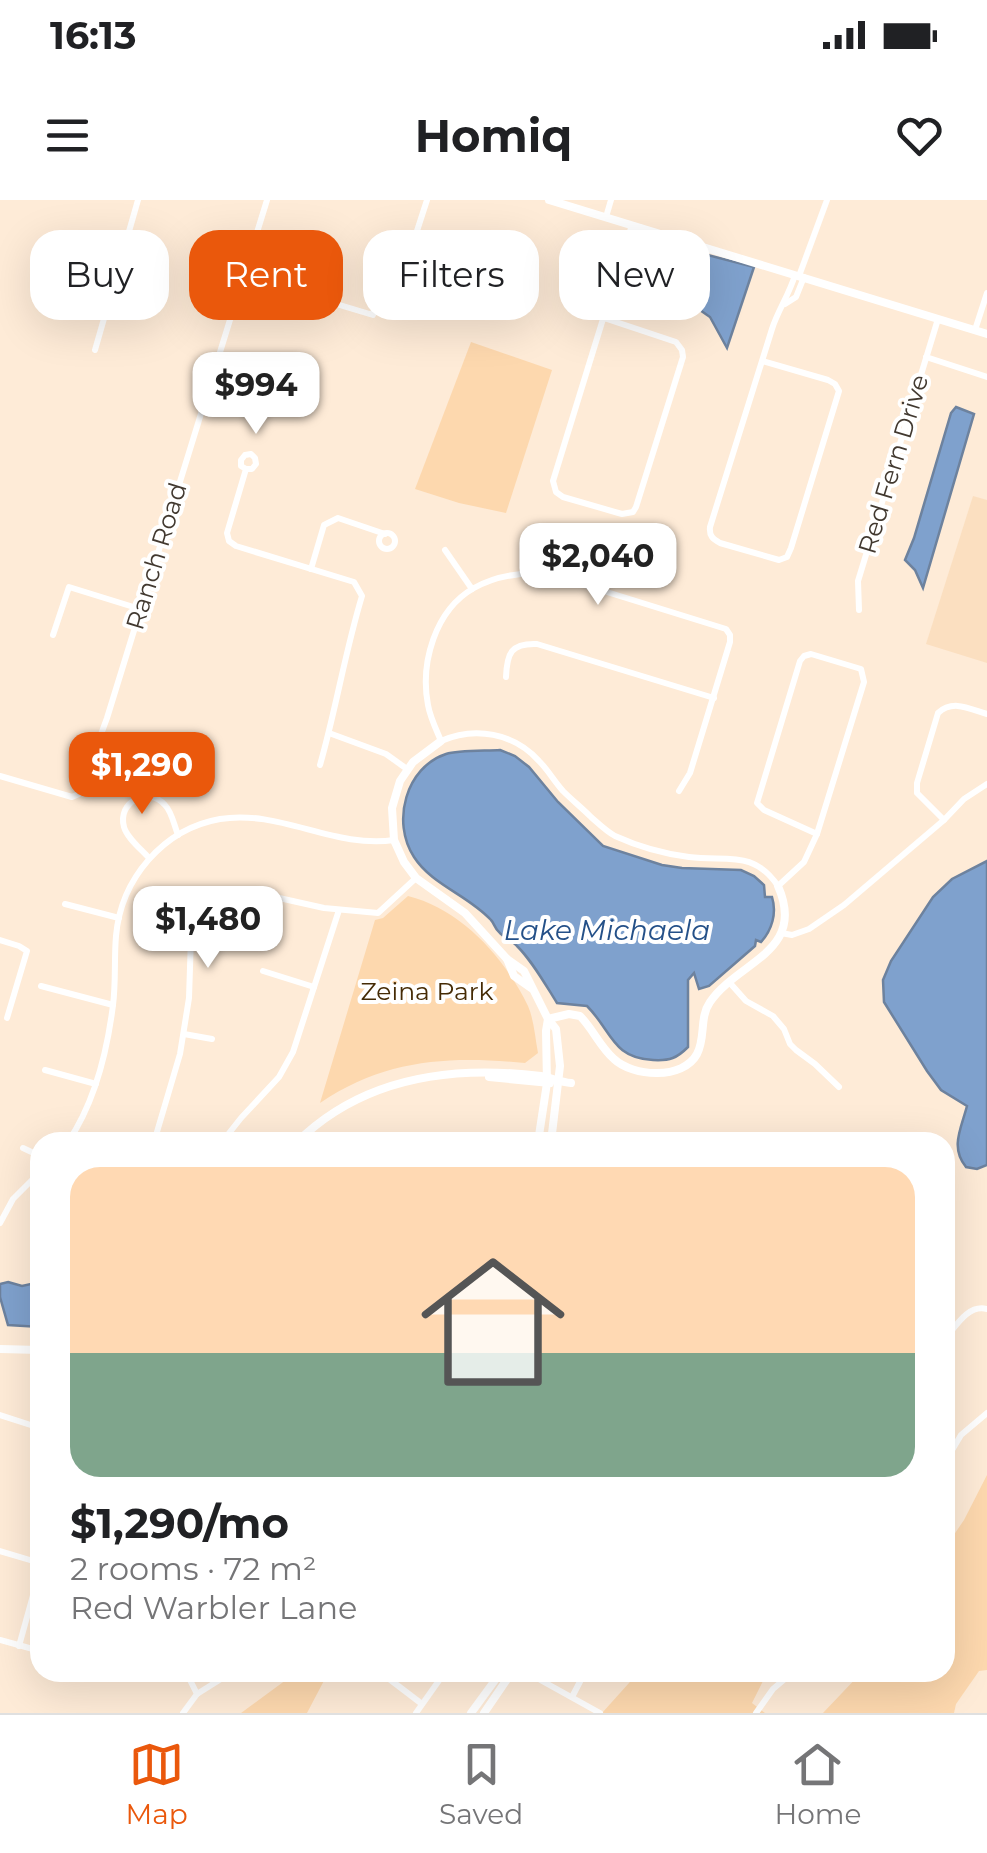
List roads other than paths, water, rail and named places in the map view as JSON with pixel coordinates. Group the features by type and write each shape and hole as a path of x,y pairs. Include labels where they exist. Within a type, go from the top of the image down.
{"street":[{"path":"95,350 138,200"},
{"name":"Ranch Road","path":"258,230 267,200"},
{"path":"343,307 373,316 375,302 403,274 427,200"},
{"path":"549,200 987,334"},
{"path":"606,216 611,200"},
{"path":"762,360 828,380 839,392 791,548 779,560 720,543 710,532 762,360 776,317 796,297 799,276 828,200"},
{"path":"636,226 636,230"},
{"path":"975,330 987,294"},
{"path":"604,318 676,342 683,357 636,507 628,514 563,497 553,486 604,318"},
{"name":"Red Fern Drive","path":"859,610 858,581 938,318"},
{"name":"Ranch Road","path":"0,776 76,796 107,718 229,320"},
{"path":"926,357 987,377"},
{"path":"246,469 229,541 354,582 360,588 362,596 320,765"},
{"path":"311,569 324,525 330,520 338,518 385,534"},
{"path":"445,550 472,589"},
{"path":"441,741 428,706 426,672 432,640 440,624 472,589 505,576 549,574 726,630 730,635 690,773 679,792"},
{"path":"53,635 68,587 140,609"},
{"path":"506,677 507,658 513,649 537,644 714,698"},
{"path":"778,886 804,862 817,834 864,682 860,669 812,654 800,662 757,803 764,810 817,834"},
{"path":"944,820 918,793 917,784 938,712 957,705 987,714"},
{"path":"329,733 386,754 407,769"},
{"path":"548,1020 565,1014 578,1015 609,1054 634,1070 673,1072 684,1068 695,1058 701,1044 706,1008 771,949 781,933 785,907 778,886 750,862 681,856 614,835 572,800 535,757 510,740 498,735 458,735 441,741 407,769 393,801 394,840 416,878 465,913 526,974 531,988 548,1020 558,1036 559,1082 552,1132"},
{"path":"781,933 792,935 809,929 832,913 964,799 987,784"},
{"path":"149,858 123,825 126,807 132,800 152,796 162,800 178,834"},
{"path":"74,1132 107,1049 119,918 129,888 149,858 178,834 217,820 248,817 349,838 394,840"},
{"path":"157,1132 184,1034 192,930 209,903 242,890 378,914 416,878"},
{"path":"65,904 119,918"},
{"path":"230,1132 287,1064 339,910"},
{"path":"0,940 28,951 7,1018"},
{"path":"264,971 314,987"},
{"path":"730,984 746,1001 773,1016 790,1044 839,1087"},
{"path":"41,986 114,1005"},
{"path":"539,1132 547,1080 548,1020"},
{"path":"184,1034 212,1040"},
{"path":"44,1070 96,1084"},
{"path":"309,1132 331,1114 370,1092 413,1079 456,1074 571,1083"},
{"path":"23,1148 30,1151"},
{"path":"0,1223 13,1199 30,1182"},
{"path":"955,1327 968,1312 979,1307 987,1309"},
{"path":"0,1349 30,1350"},
{"path":"955,1445 987,1413"},
{"path":"0,1415 30,1425"},
{"path":"0,1551 30,1563"},
{"path":"19,1646 30,1605"},
{"path":"0,1640 30,1649"},
{"path":"191,1682 197,1694"},
{"path":"183,1713 197,1694 216,1682"},
{"path":"393,1682 422,1704"},
{"path":"416,1713 438,1682"},
{"path":"471,1713 493,1682"},
{"path":"484,1713 505,1682"},
{"path":"544,1682 600,1713"},
{"path":"572,1697 580,1682"},
{"path":"756,1713 781,1682"}],"water":[{"path":"710,256 754,267 727,348 710,317"},
{"path":"956,407 974,414 923,588 915,570 905,560"},
{"name":"Lake Michaela","path":"500,750 529,767 603,846 662,865 741,870 764,885 765,897 772,897 773,921 761,942 756,940 755,946 709,986 699,989 694,973 688,980 688,1047 677,1056 653,1060 629,1054 614,1042 587,1006 557,1003 515,944 482,911 430,875 414,857 407,843 403,812 412,783 421,771 446,754"},
{"path":"987,861 987,1165 977,1169 966,1167 959,1152 958,1138 967,1106 941,1090 927,1071 884,1002 883,980 933,897 952,879"},
{"path":"0,1284 30,1284 30,1326 8,1325"}],"park label":[{"name":"Zeina Park","path":"427,991"}]}
